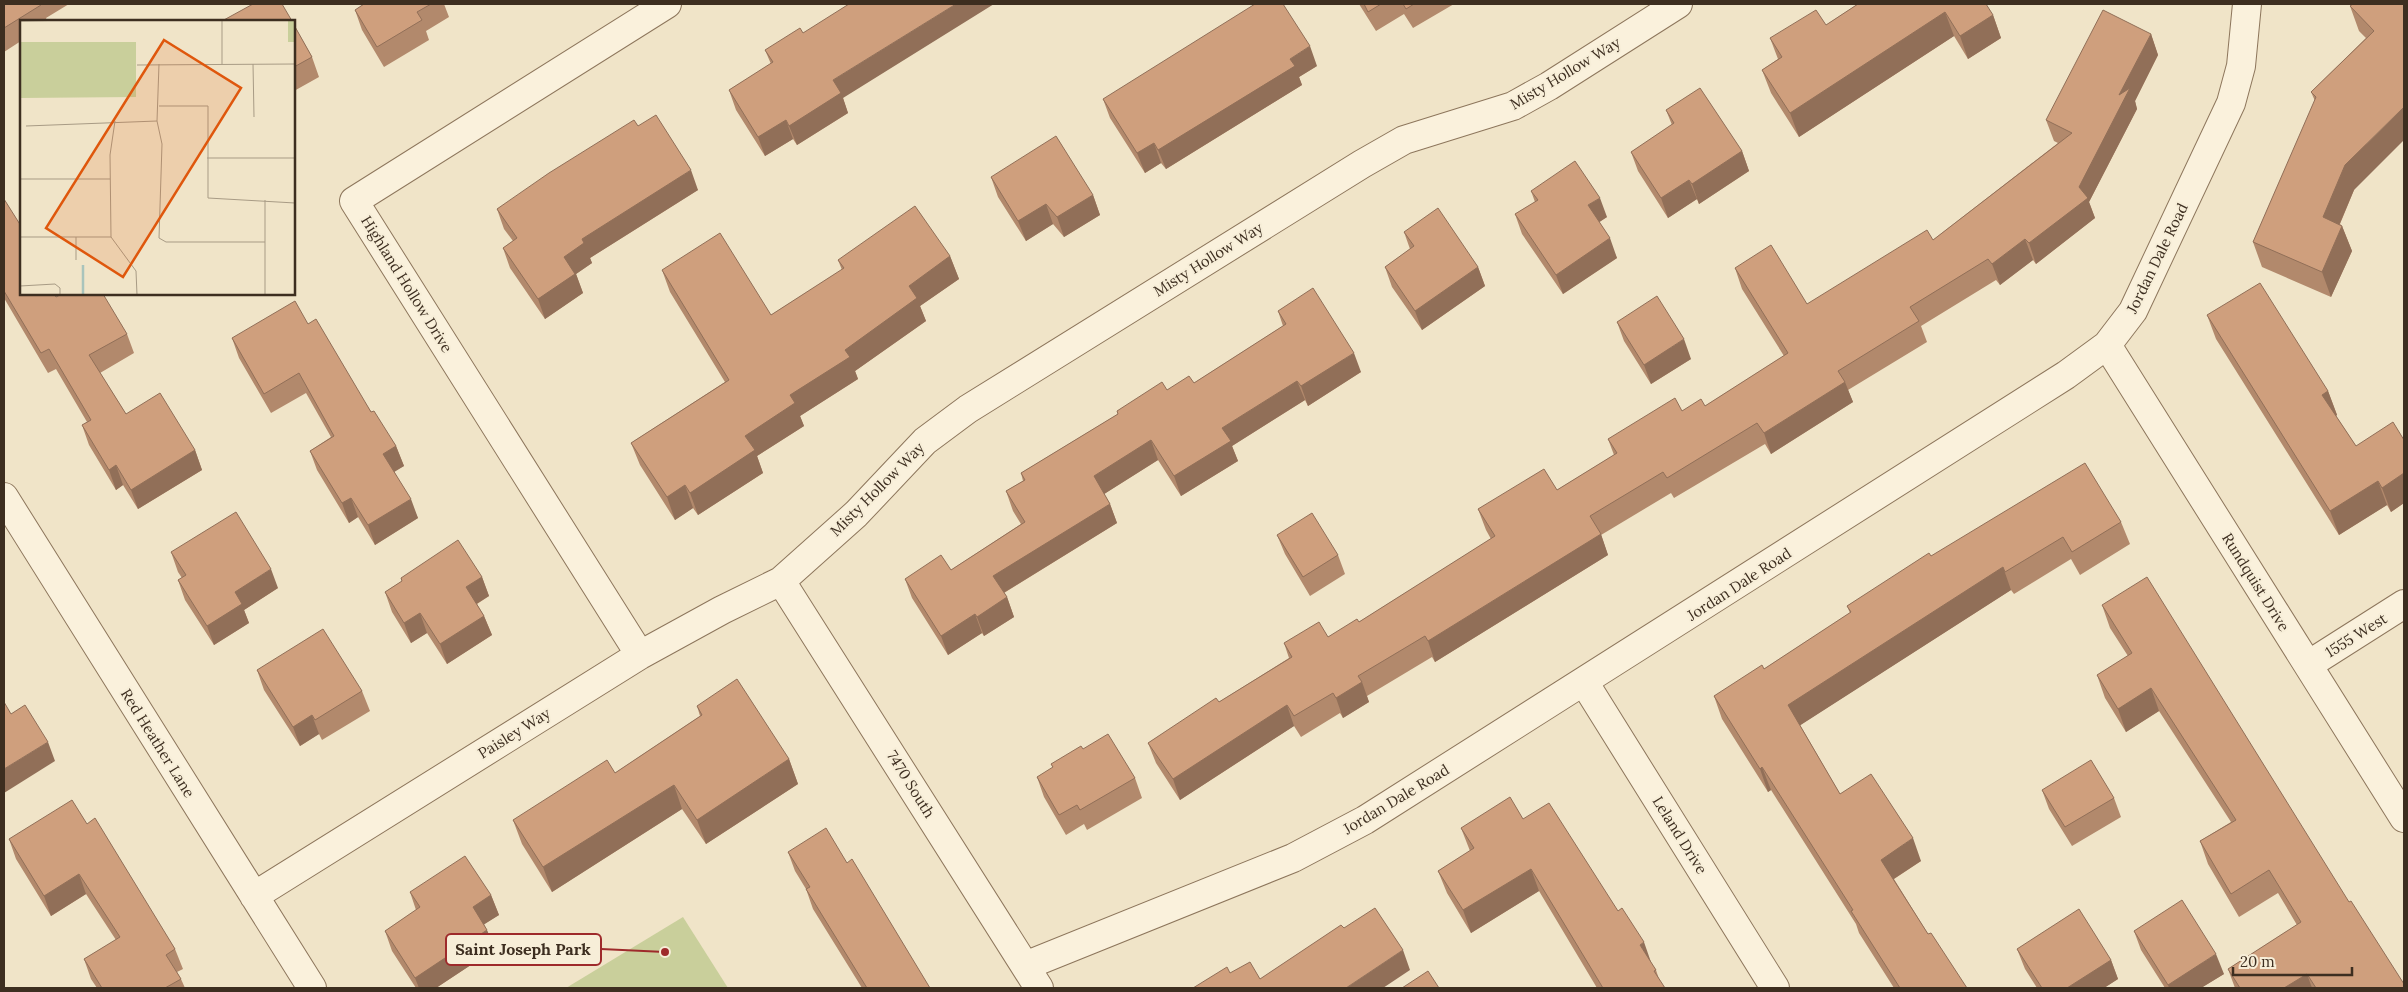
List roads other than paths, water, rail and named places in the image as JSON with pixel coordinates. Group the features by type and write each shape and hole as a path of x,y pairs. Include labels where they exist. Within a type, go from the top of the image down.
{"street":[{"name":"Highland Hollow Drive","path":"640,655 354,201 668,4"},
{"name":"Misty Hollow Way","path":"781,581 824,540 856,514 925,441 968,409 1362,164 1404,140 1514,106 1549,86 1678,4"},
{"name":"Jordan Dale Road","path":"1032,977 1293,858 1365,820 2066,375 2107,345 2133,311 2232,104 2242,66 2247,4"},
{"name":"Rundquist Drive","path":"2107,345 2404,818"},
{"name":"Red Heather Lane","path":"4,497 312,988"},
{"name":"Paisley Way","path":"254,896 640,655 722,610 781,581"},
{"name":"7470 South","path":"781,581 1032,977"},
{"name":"1555 West","path":"2308,665 2404,604"},
{"name":"Leland Drive","path":"1584,682 1775,988"}],"place":[{"name":"Saint Joseph Park","path":"665,952"}]}
